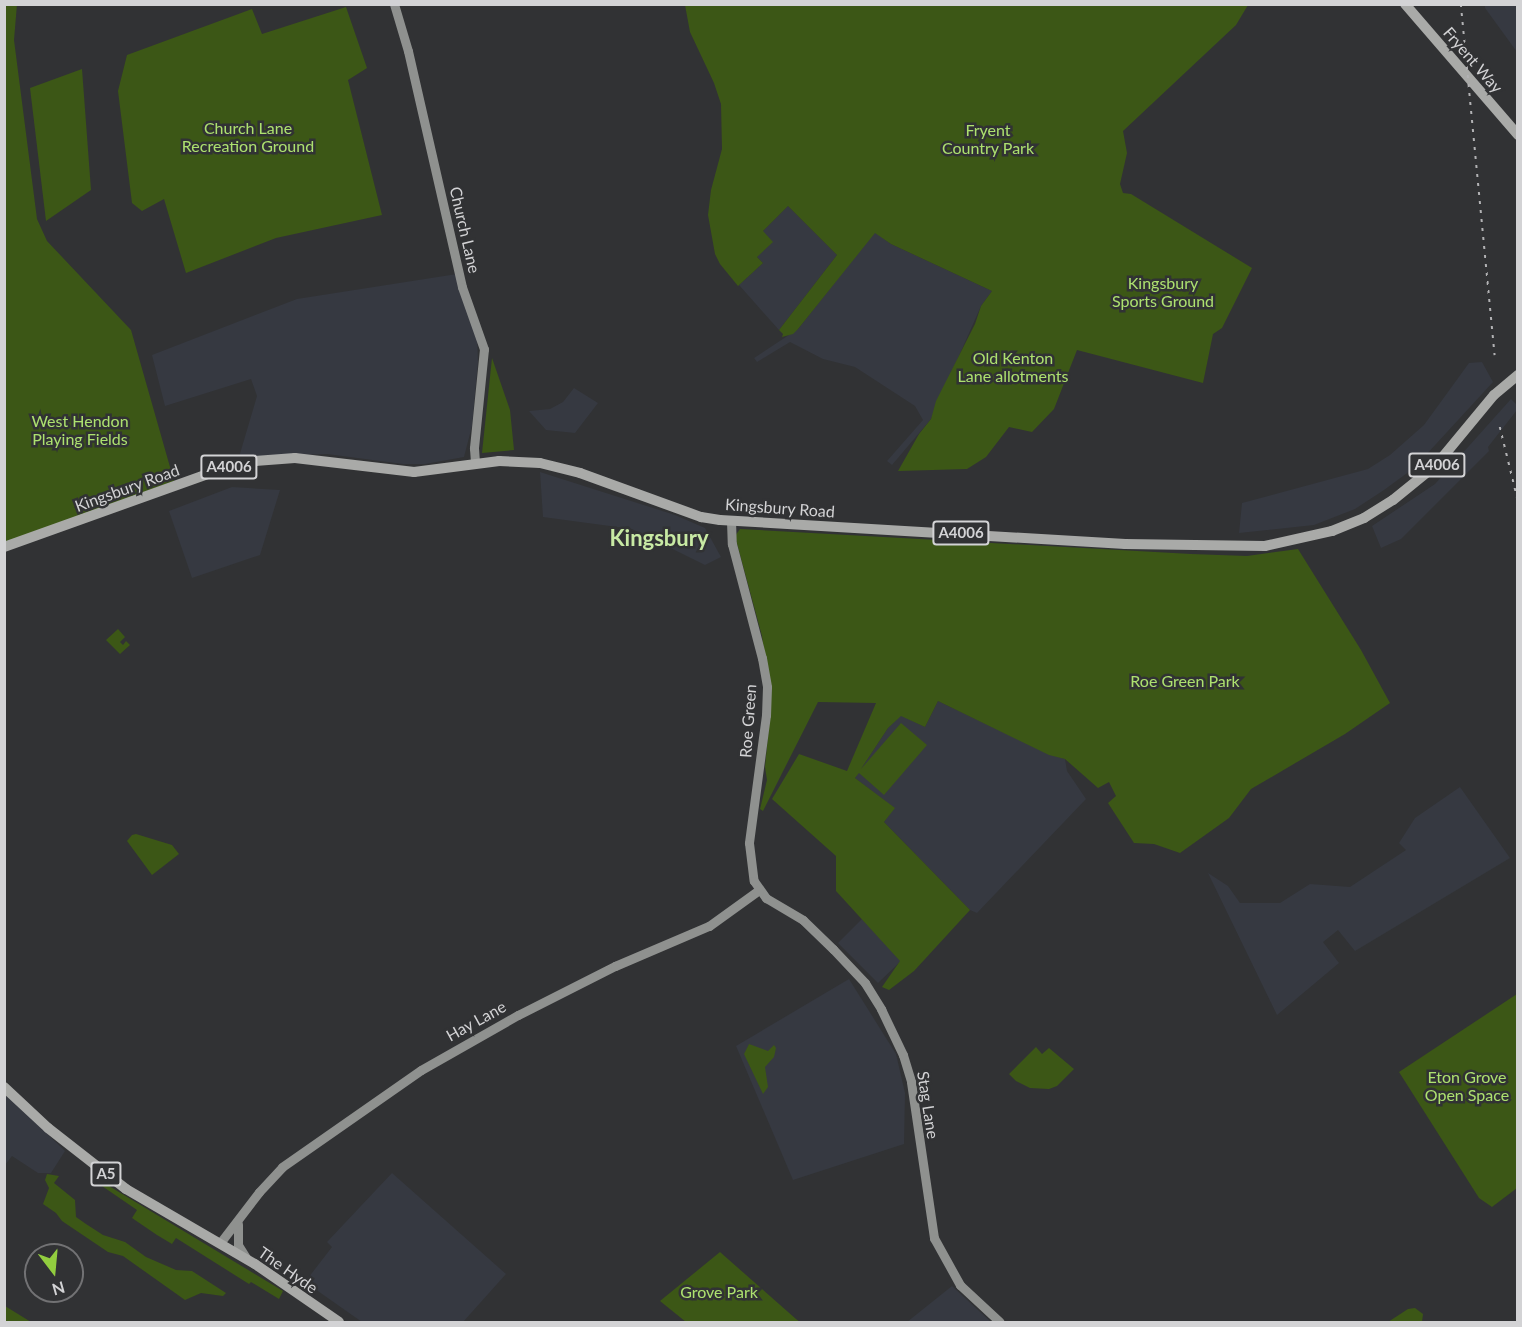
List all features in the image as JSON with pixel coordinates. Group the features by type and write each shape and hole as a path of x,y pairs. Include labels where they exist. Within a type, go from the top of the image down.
{"main road":[{"name":"Fryent Way","path":"1405,4 1518,135"},
{"name":"Kingsbury Road","path":"4,547 225,468 253,461 295,458 414,472 475,463 517,460 540,463 580,473 701,517 731,521 1191,546 1265,546 1287,543 1332,531 1364,518 1393,500 1436,465 1494,395 1518,375"},
{"name":"A5","path":"4,1087 48,1128 126,1189 220,1243"},
{"name":"The Hyde","path":"220,1243 248,1260 319,1317 339,1323"}],"street":[{"name":"Church Lane","path":"394,4 408,51 461,283 484,349 474,448 475,463"},
{"name":"Roe Green","path":"731,521 732,544 762,658 767,687 765,723 749,843 752,867 759,890"},
{"name":"Hay Lane","path":"220,1243 258,1191 282,1167 421,1070 518,1015 615,966 709,926 759,890"},
{"name":"Stag Lane","path":"759,890 766,898 810,926 859,976 881,1009 903,1055 911,1082 930,1223 937,1245 960,1285 1000,1323"},
{"path":"238,1221 237,1243 248,1260"}],"shaded area":[{"path":"1485,5 1517,5 1517,52 1485,8"},
{"path":"788,206 837,255 779,330 739,285 763,263 757,257 763,231"},
{"path":"875,232 891,244 992,291 981,306 931,419 892,465 887,461 923,420 915,406 855,367 823,359 790,342 757,362 754,358 798,329"},
{"path":"457,274 477,333 478,362 472,426 464,457 425,464 403,464 327,454 239,457 257,396 251,379 165,406 152,355 297,299"},
{"path":"1482,362 1493,382 1414,468 1384,490 1355,509 1314,525 1239,533 1242,503 1368,469 1390,455 1424,425 1469,363"},
{"path":"574,388 598,403 575,433 546,430 529,411 550,409 563,402"},
{"path":"1511,399 1517,405 1517,410 1488,447 1489,451 1401,539 1381,548 1372,526 1435,484"},
{"path":"540,472 675,515 705,528 721,557 705,565 632,529 543,517"},
{"path":"232,487 280,490 260,555 192,578 169,511"},
{"path":"938,701 1049,754 1065,759 1067,771 1086,799 977,913 970,910 884,822 894,808 855,778 888,728 901,715 925,727"},
{"path":"1460,787 1510,858 1355,951 1338,930 1323,942 1339,963 1277,1015 1208,873 1228,886 1240,903 1280,903 1310,884 1350,887 1406,850 1399,843 1415,818"},
{"path":"862,919 902,960 878,983 838,943"},
{"path":"849,979 896,1054 905,1093 904,1144 793,1180 736,1046"},
{"path":"5,1093 65,1151 51,1173 38,1173 12,1156 5,1165"},
{"path":"392,1173 506,1274 463,1322 362,1322 305,1282 332,1247 327,1242"},
{"path":"952,1286 991,1322 907,1322"}],"green space":[{"name":"West Hendon Playing Fields","path":"17,4 14,40 37,219 47,241 131,330 174,481 5,543 4,5"},
{"name":"Fryent Country Park","path":"685,5 1248,5 1236,25 1123,131 1127,153 1120,184 1123,193 1131,194 1252,268 1222,328 1213,334 1203,383 1077,350 1054,409 1032,432 1009,427 986,457 967,469 898,471 919,434 931,419 936,401 975,324 981,306 992,291 891,244 875,233 798,329 793,334 782,337 783,334 779,330 837,255 788,206 763,231 773,242 757,257 763,263 738,286 720,264 715,254 708,215 711,190 722,149 721,104 714,83 690,32"},
{"name":"Church Lane Recreation Ground","path":"346,7 367,68 348,80 382,215 276,238 186,273 164,199 142,211 132,203 118,91 127,55 252,9 262,34"},
{"path":"82,69 91,190 46,221 30,88"},
{"path":"492,358 510,410 514,450 482,453"},
{"name":"Roe Green Park","path":"740,529 1191,554 1247,556 1298,549 1361,650 1390,703 1345,734 1251,789 1229,818 1180,853 1154,844 1134,843 1108,803 1116,796 1109,782 1098,788 1065,759 1049,755 938,701 925,727 901,716 888,728 861,769 901,723 927,745 884,795 859,773 855,778 895,808 884,822 970,910 914,971 889,990 882,987 900,961 836,891 836,856 772,799 799,754 847,771 876,703 818,702 763,811 760,809 767,780 765,767 771,706 762,636 735,536"},
{"path":"118,629 125,637 120,642 123,645 126,641 130,645 120,654 106,640"},
{"path":"136,834 172,845 179,854 152,875 127,841"},
{"name":"Eton Grove Open Space","path":"1517,994 1517,1188 1492,1207 1479,1198 1399,1072"},
{"path":"749,1044 768,1051 774,1045 776,1048 774,1057 765,1067 768,1087 763,1094 744,1054"},
{"path":"1036,1047 1042,1054 1049,1048 1074,1069 1057,1086 1049,1089 1030,1088 1016,1081 1009,1074"},
{"path":"47,1174 59,1176 54,1183 75,1200 76,1217 86,1224 103,1235 125,1242 146,1257 176,1270 192,1271 226,1293 223,1296 201,1293 185,1300 123,1256 108,1252 62,1221 56,1213 43,1204 49,1188 45,1180"},
{"path":"104,1183 283,1291 279,1299 251,1282 249,1284 176,1238 172,1244 157,1235 132,1218 137,1210 102,1186"},
{"name":"Grove Park","path":"720,1252 800,1322 686,1322 660,1301"},
{"path":"5,1306 31,1322 5,1322"},
{"path":"1415,1308 1423,1314 1422,1322 1388,1322 1408,1309"}],"railway":[{"path":"1461,4 1495,355"},
{"path":"1500,427 1518,501"}],"district":[{"name":"Kingsbury","path":"659,538"}],"park label":[{"name":"Kingsbury Sports Ground","path":"1163,292"},
{"name":"Old Kenton Lane allotments","path":"1013,367"}]}
